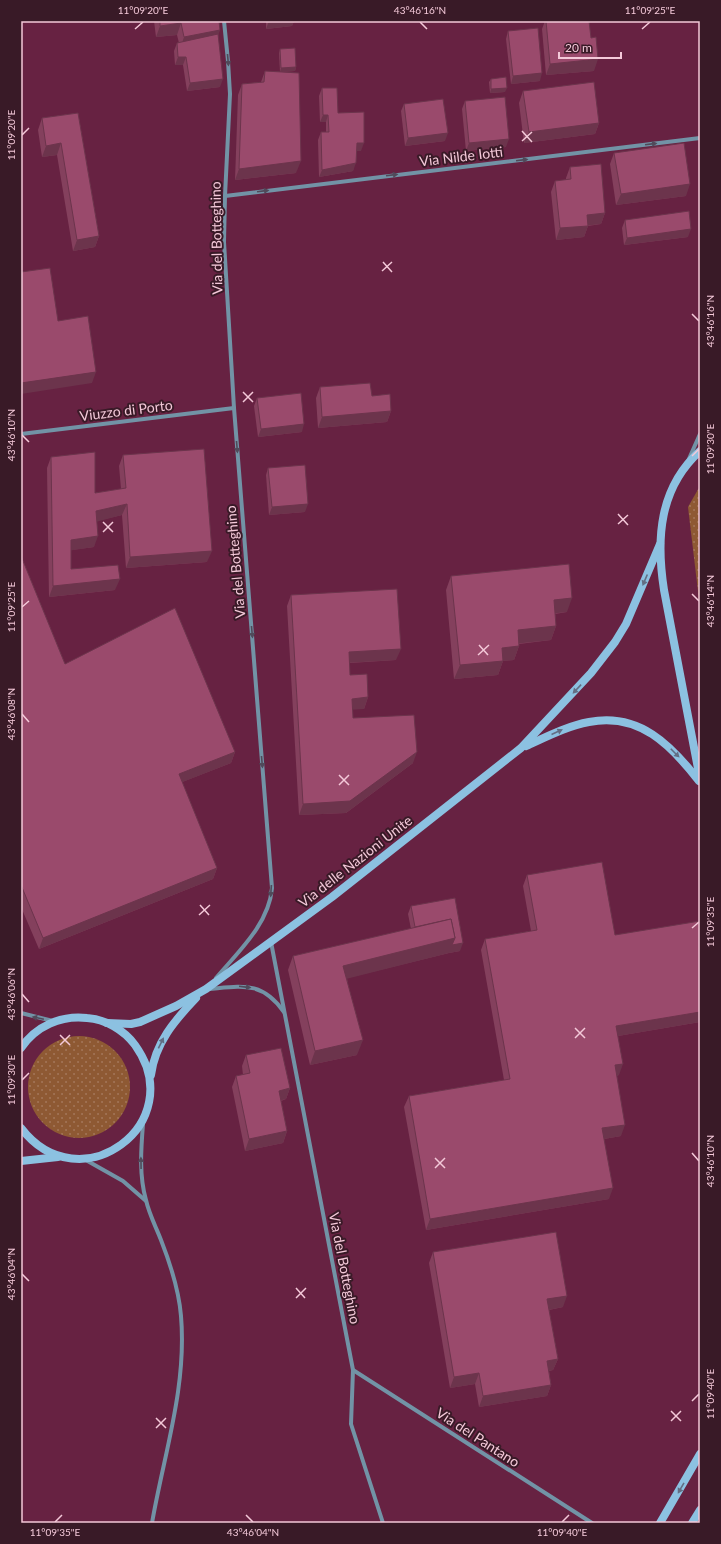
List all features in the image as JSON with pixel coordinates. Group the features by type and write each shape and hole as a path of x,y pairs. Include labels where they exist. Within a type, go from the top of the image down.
{"street":[{"name":"Via del Botteghino","path":"204,991 251,936 261,922 270,904 272,888 234,408 224,242 230,94 224,21"},
{"name":"Via Nilde Iotti","path":"225,196 700,138"},
{"name":"Viuzzo di Porto","path":"21,434 234,408"},
{"path":"700,434 667,503 662,518 660,544 660,560 664,590 700,781"},
{"path":"685,467 700,451"},
{"name":"Via delle Nazioni Unite","path":"106,1023 131,1024 140,1022 176,1006 204,991 332,896 521,748 591,674 615,642 626,624 660,544"},
{"name":"Via delle Nazioni Unite","path":"521,748 564,729 588,722 606,720 627,722 645,729 662,741 686,764 700,781"},
{"name":"Via del Botteghino","path":"271,942 353,1370 351,1424 383,1523"},
{"name":"Via del Botteghino","path":"204,991 242,986 256,989 267,994 277,1003 286,1015"},
{"name":"Via delle Nazioni Unite","path":"150,1080 152,1065 160,1044 169,1028 204,991"},
{"path":"21,1013 56,1021"},
{"path":"21,1048 34,1034 48,1024 78,1017 96,1019 116,1028 133,1041 144,1060 150,1080 150,1101 143,1120 130,1138 118,1148 104,1155 83,1159 61,1157 21,1162"},
{"path":"143,1120 141,1171 146,1201 173,1274 181,1315 182,1334 176,1407 152,1523"},
{"path":"21,1128 29,1138 39,1146 61,1157"},
{"path":"83,1159 123,1181 146,1201"},
{"name":"Via del Pantano","path":"353,1370 592,1523"},
{"path":"660,1523 700,1454"},
{"path":"692,1523 700,1510"}],"shaded area":[{"path":"700,486 700,608 688,507"},
{"path":"79,1036 98,1040 115,1051 126,1068 130,1087 126,1106 115,1123 98,1134 79,1138 60,1134 43,1123 32,1106 28,1087 32,1068 43,1051 60,1040"}],"building":[{"path":"160,21 219,21 220,30 184,37 181,23 160,26"},
{"path":"546,21 589,21 591,38 596,37 598,59 550,64"},
{"path":"538,28 542,73 513,76 508,31"},
{"path":"218,34 223,79 190,83 186,57 178,57 177,43"},
{"path":"295,48 296,67 281,68 280,49"},
{"path":"265,71 299,73 301,161 239,169 242,84 264,82"},
{"path":"506,77 507,88 491,89 491,79"},
{"path":"594,82 599,123 529,132 523,91"},
{"path":"322,88 337,88 338,113 364,112 364,143 357,143 356,163 322,170 321,132 329,132 328,115 323,115"},
{"path":"505,97 509,139 469,143 465,101"},
{"path":"443,99 448,133 408,138 404,104"},
{"path":"78,113 99,236 77,240 61,143 46,146 42,118"},
{"path":"684,143 690,184 621,194 614,153"},
{"path":"601,164 605,213 587,215 588,226 560,228 555,181 571,179 570,167"},
{"path":"689,211 691,229 627,238 625,220"},
{"path":"50,268 58,321 88,316 96,372 21,383 21,272"},
{"path":"370,383 372,396 390,394 391,411 322,417 320,387"},
{"path":"301,393 304,424 261,429 257,398"},
{"path":"204,449 212,551 130,557 127,504 96,511 98,536 71,540 71,569 118,565 120,579 53,586 51,457 95,452 95,493 126,488 123,455"},
{"path":"305,465 308,504 272,507 268,468"},
{"path":"21,556 65,664 175,608 235,752 179,774 217,868 43,938 21,885"},
{"path":"569,564 572,598 554,600 556,626 518,630 519,646 502,648 503,661 460,665 451,576"},
{"path":"397,589 401,649 349,652 350,675 367,674 368,697 352,699 353,718 414,715 417,752 350,801 303,804 291,595"},
{"path":"602,862 615,935 700,921 700,1012 616,1026 623,1064 615,1065 625,1125 602,1128 613,1188 430,1219 409,1096 510,1079 485,939 537,930 527,875"},
{"path":"455,898 463,943 452,945 455,938 451,919 415,927 411,906"},
{"path":"451,919 455,938 343,966 363,1040 315,1051 293,956"},
{"path":"281,1048 290,1088 279,1091 287,1131 249,1139 236,1076 250,1073 246,1055"},
{"path":"556,1232 567,1296 547,1299 558,1359 547,1361 551,1385 483,1396 479,1373 454,1377 433,1252"}]}
